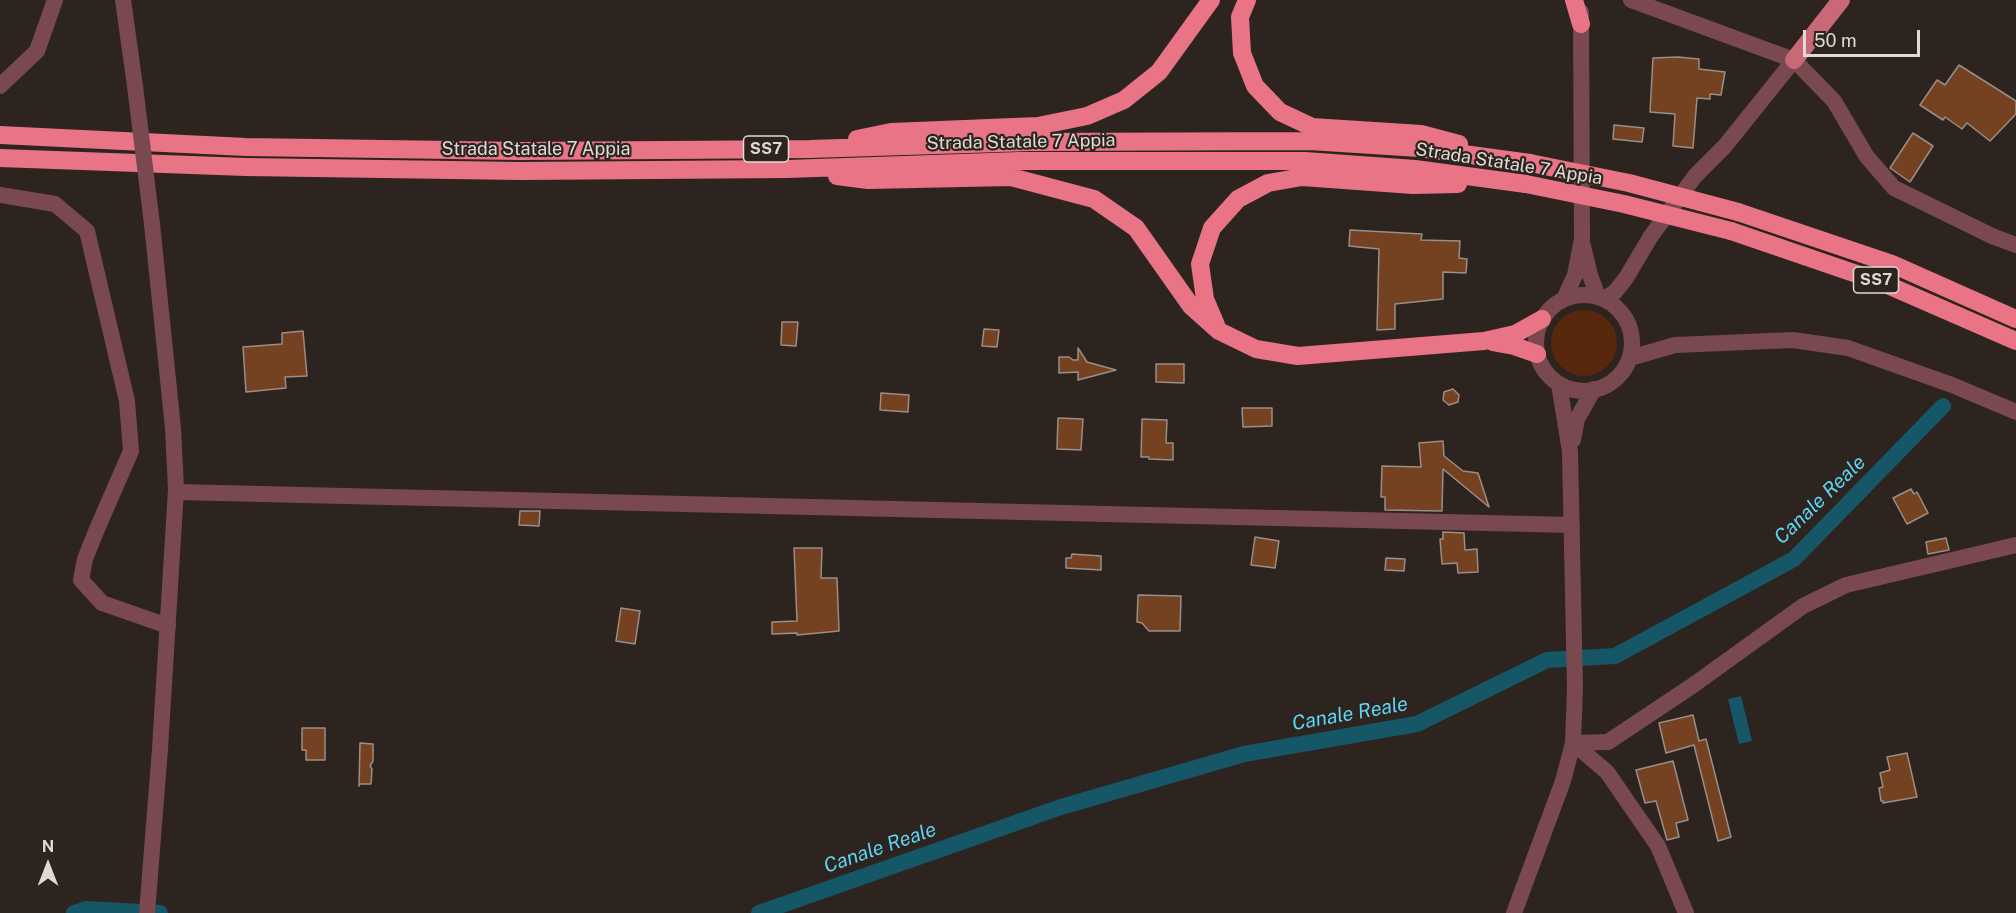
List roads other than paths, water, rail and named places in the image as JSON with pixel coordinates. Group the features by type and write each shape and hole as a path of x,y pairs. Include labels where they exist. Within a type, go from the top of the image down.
{"highway":[{"path":"810,149 891,132 1038,126 1087,116 1124,100 1159,72 1211,0"},
{"path":"1247,0 1240,17 1242,54 1255,86 1280,112 1312,127 1421,134 1530,163"},
{"path":"1574,0 1581,24"},
{"name":"Strada Statale 7 Appia","path":"0,135 246,147 520,151 810,149 1029,142 1310,141 1419,148 1530,163 1629,183 1738,212 1892,264 2016,319"},
{"name":"Strada Statale 7 Appia","path":"0,158 246,167 520,171 787,169 1020,161 1305,161 1415,169 1526,184 1624,204 1731,231 1883,283 2016,341"},
{"path":"787,169 868,180 1011,177 1094,199 1136,228 1191,306 1219,331 1256,349 1298,356 1484,341 1515,333 1542,319"},
{"path":"1219,331 1205,299 1200,264 1212,228 1238,199 1268,183 1302,177 1413,185 1526,184"},
{"path":"1484,341 1514,346 1537,354"}],"main road":[{"path":"1794,60 1841,0"}],"street":[{"path":"0,86 37,51 56,0"},
{"path":"123,0 152,224 173,429 176,492 147,913"},
{"path":"1564,299 1575,275 1582,239 1581,0"},
{"path":"1631,0 1794,60 1834,101 1867,157 1894,188 1992,236 2016,245"},
{"path":"1626,278 1624,317 1632,346 1622,372 1609,383 1594,389 1570,389 1559,384 1549,376 1537,354 1537,330 1542,319 1551,307 1564,299 1586,295 1601,298 1616,292 1651,236 1695,176 1725,146 1794,60"},
{"path":"0,195 55,204 87,231 127,401 131,451 85,559 81,580 102,603 168,626"},
{"path":"1582,239 1590,275 1601,298 1649,340 1675,345 1793,340 1848,348 1952,384 2016,412"},
{"path":"1629,358 1675,345"},
{"path":"1514,913 1563,781 1573,743 1575,688 1570,452 1559,384"},
{"path":"1570,452 1577,419 1594,389"},
{"path":"176,492 1572,525"},
{"path":"1573,743 1608,742 1692,686 1803,606 1846,585 2016,545"},
{"path":"1573,743 1607,772 1658,846 1686,913"}],"water":[{"path":"1741,696 1752,741 1739,744 1728,699"}],"waterway":[{"name":"Canale Reale","path":"759,913 1061,807 1244,754 1417,724 1547,660 1615,656 1794,559 1943,406"},
{"name":"Canale Reale","path":"74,913 86,909 160,913"}]}
